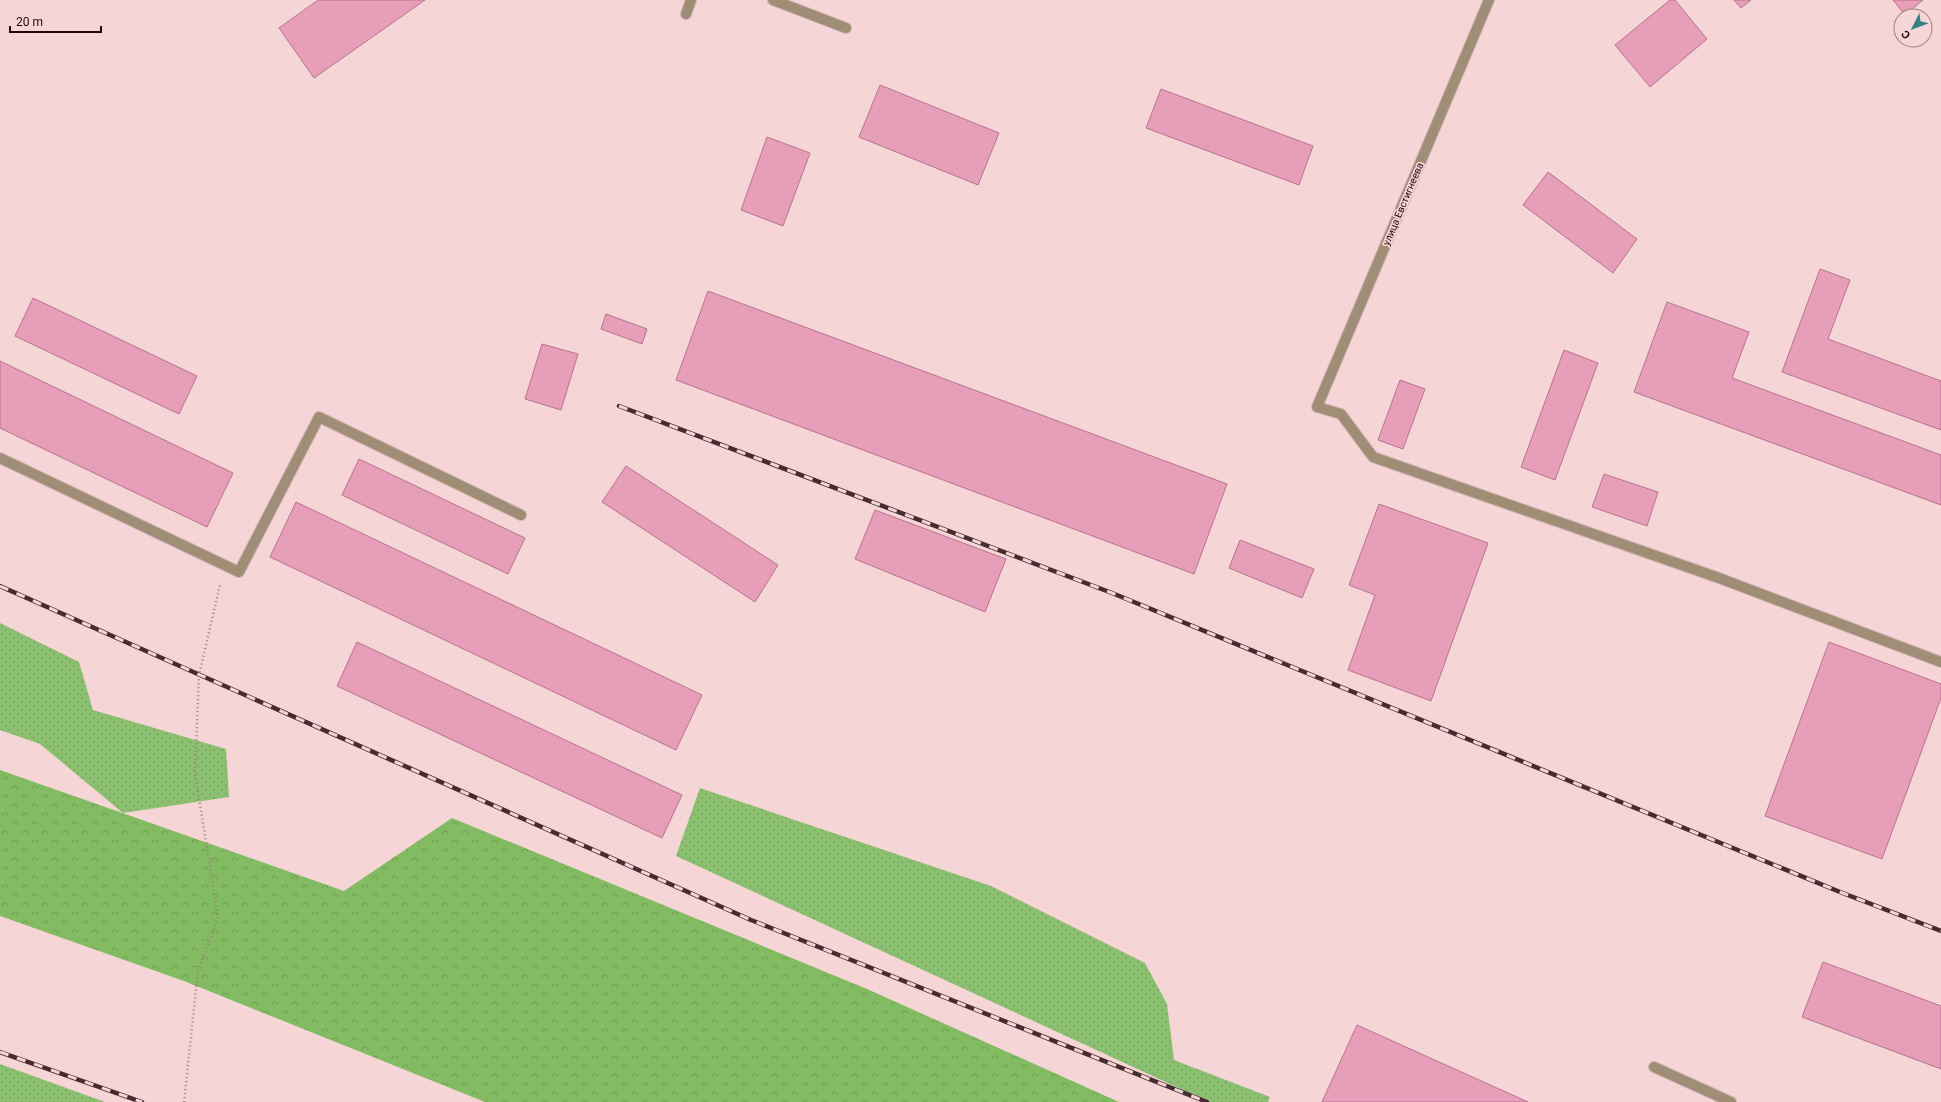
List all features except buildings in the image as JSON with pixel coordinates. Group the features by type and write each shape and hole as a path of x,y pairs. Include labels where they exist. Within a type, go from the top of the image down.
{"lane":[{"path":"686,14 691,0"},
{"path":"773,0 846,28"},
{"name":"улица Евстигнеева","path":"1489,0 1317,407 1341,414 1373,457 1719,578 1941,662"},
{"path":"0,458 239,572 319,417 521,515"},
{"path":"1654,1067 1731,1102"}],"path":[{"path":"184,1102 198,971 218,917 195,773 199,675 225,565"}],"green space":[{"path":"0,623 79,662 93,710 226,749 229,797 123,813 40,744 0,730"},
{"path":"0,770 344,891 452,818 867,989 1119,1102 485,1102 184,981 0,916"},
{"path":"700,788 991,886 1145,963 1167,1004 1174,1060 1270,1097 1268,1102 1209,1102 676,856"},
{"path":"0,1064 105,1102 0,1102"}],"railway":[{"path":"619,406 1112,593 1840,892 1941,931"},
{"path":"0,586 751,920 1207,1102"},
{"path":"0,1052 142,1102"}]}
